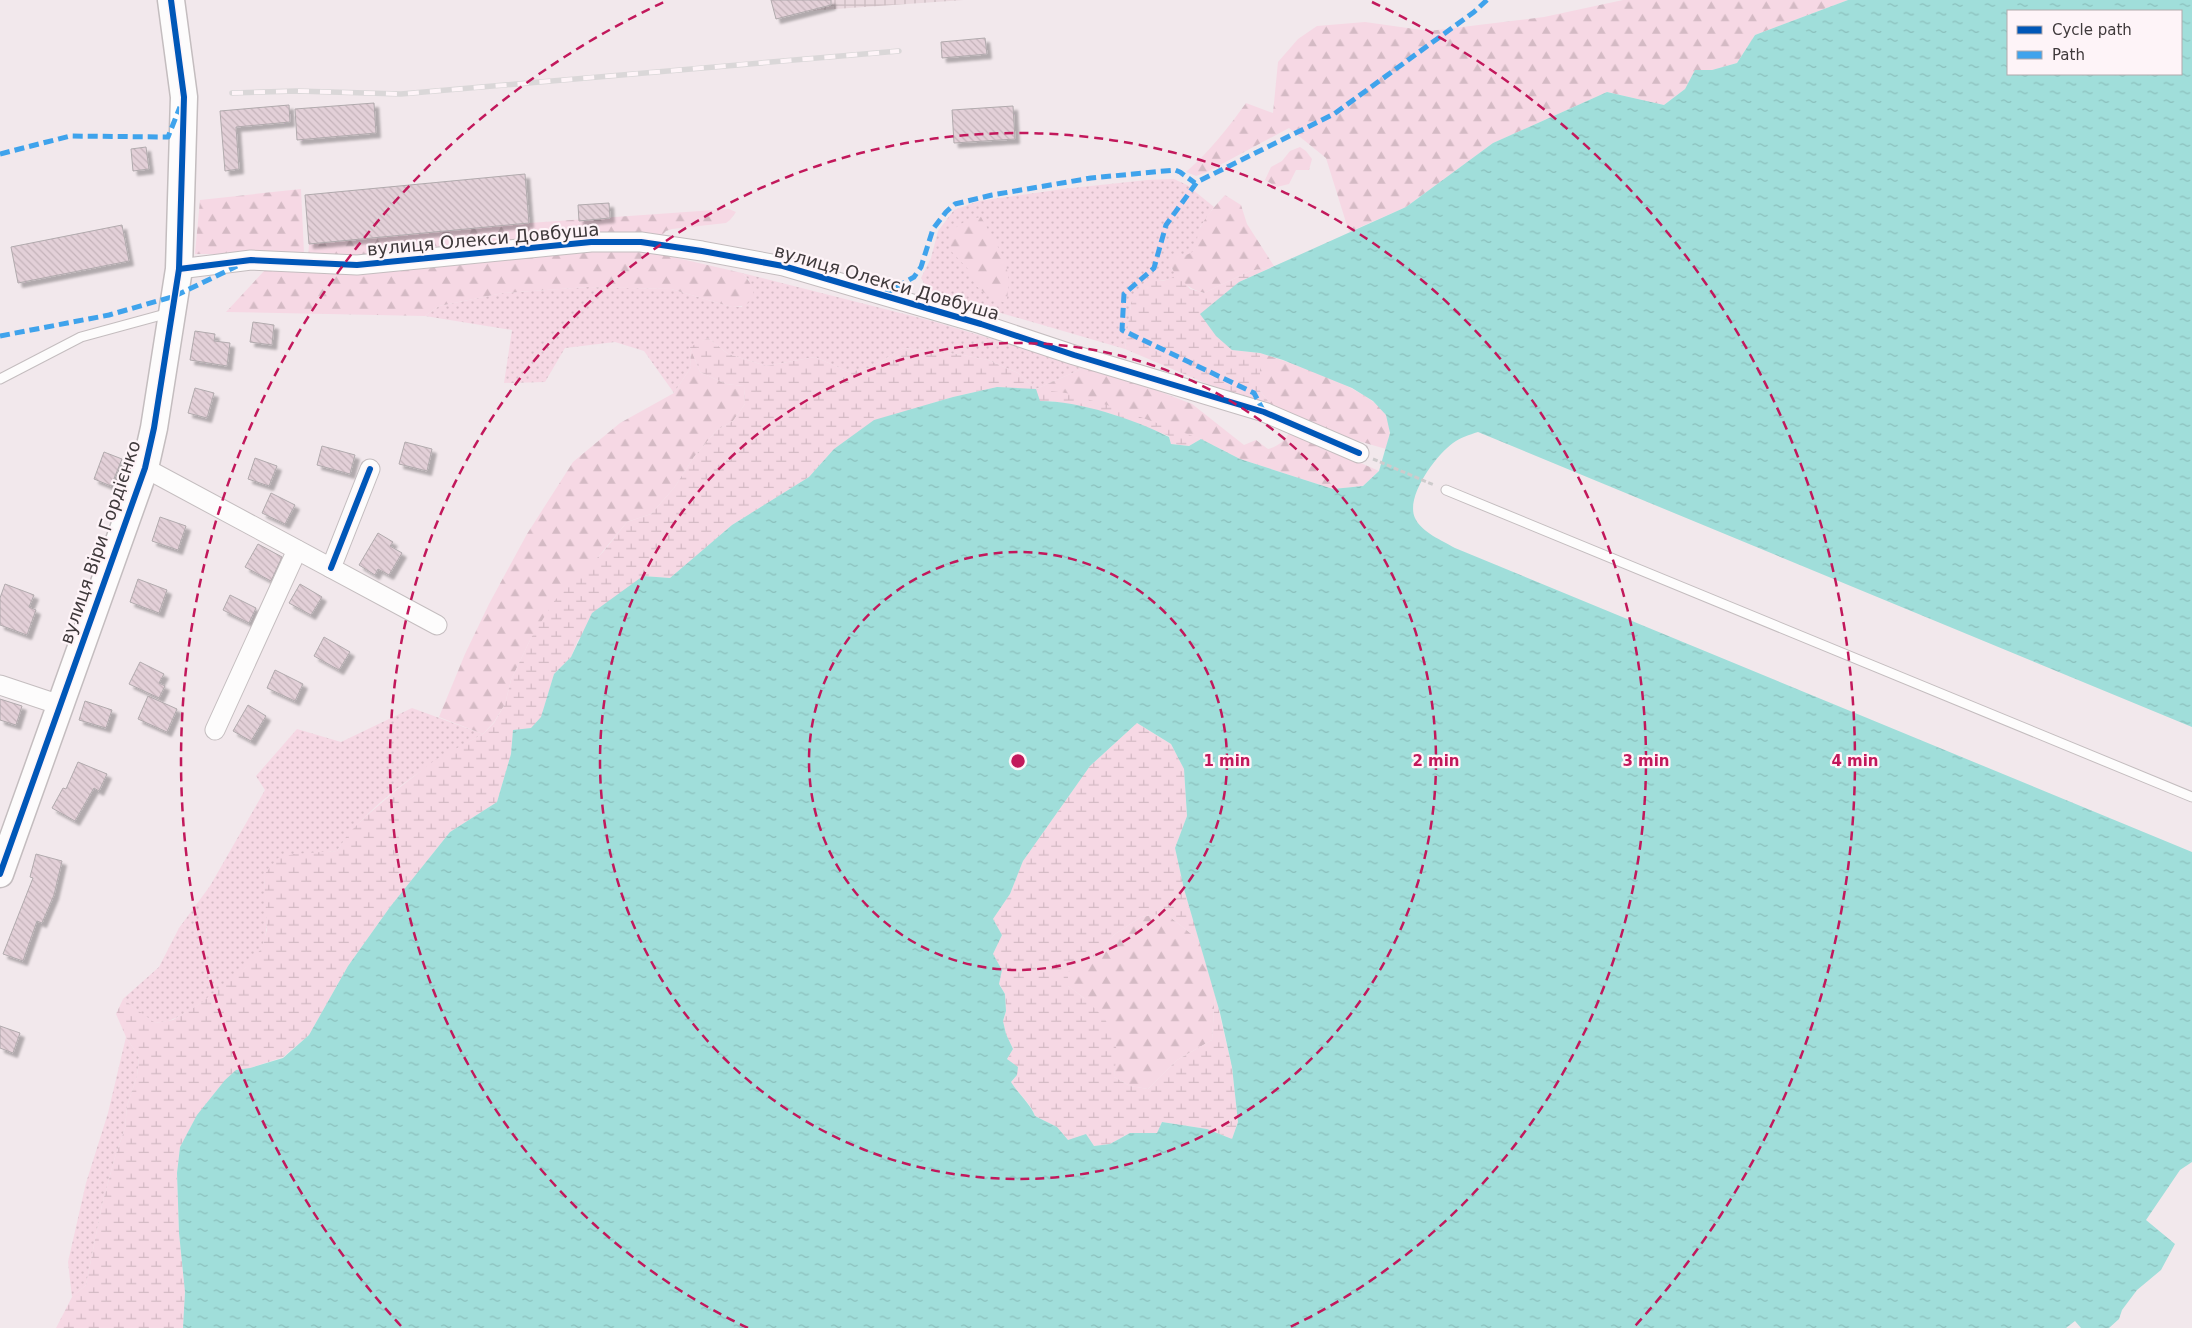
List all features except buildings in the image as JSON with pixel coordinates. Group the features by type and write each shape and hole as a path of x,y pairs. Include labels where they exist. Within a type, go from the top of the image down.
{"street":[{"name":"вулиця Віри Гордієнко","path":"0,874 145,468 154,428 179,269 184,97 171,0"},
{"name":"вулиця Олекси Довбуша","path":"179,269 251,260 357,265 592,242 641,242 702,251 783,266 981,324 1074,355 1264,412 1359,453"},
{"path":"145,468 437,625"},
{"path":"331,568 370,469"},
{"path":"215,730 297,550"},
{"path":"0,685 60,705"}],"lane":[{"path":"0,379 81,337 172,312"},
{"path":"1446,490 2192,797"}],"path":[{"path":"1359,453 1446,490"}],"shaded area":[{"path":"771,0 964,0 807,11 776,19"}],"green space":[{"path":"1623,0 1848,0 1755,35 1737,63 1712,70 1695,70 1685,89 1664,105 1607,92 1493,143 1406,207 1349,232 1326,158 1289,128 1207,172 1196,176 1186,172 1218,139 1246,103 1273,113 1278,62 1298,39 1317,26 1365,22 1429,31 1544,17"},
{"path":"1300,147 1312,159 1309,170 1296,170 1289,184 1277,187 1265,180 1271,167 1282,161 1290,151"},
{"path":"1174,179 1187,185 1214,207 1200,227 1197,247 1191,254 1182,256 1171,268 1177,274 1172,279 1157,281 1131,303 1125,349 929,292 921,278 931,258 938,231 954,210 979,201 1063,189"},
{"path":"301,189 304,254 195,254 200,200"},
{"path":"1225,195 1241,205 1247,224 1274,266 1250,271 1204,293 1193,289 1183,282 1169,262 1176,253 1182,256 1189,254 1196,248 1197,235 1201,226"},
{"path":"729,209 736,212 726,223 666,231 659,238 660,254 742,273 751,285 753,296 751,301 741,306 732,307 671,289 588,287 503,293 439,306 425,316 226,312 265,270 307,273 309,244 529,223"},
{"path":"981,217 999,248 1007,268 1008,290 1006,303 991,298 975,285 968,269 951,251 949,232 967,220"},
{"path":"1274,266 1239,282 1232,350 1260,353 1260,391 1272,406 1250,402 1125,349 1131,303 1151,279 1165,280 1177,274 1190,289 1204,293 1250,271"},
{"path":"742,273 932,321 1086,367 1036,389 1018,373 988,360 963,355 904,348 869,368 849,372 815,357 766,366 728,354 708,338 690,348 691,367 674,393 644,351 615,342 565,348 545,382 504,383 512,330 425,316 439,306 503,293 588,287 671,289 732,307 742,307 749,280"},
{"path":"708,338 728,354 766,366 815,357 849,372 869,368 904,348 988,360 1018,373 1036,389 1066,393 1107,405 1201,439 1189,446 1171,444 1169,436 1109,413 1052,401 1040,401 997,387 953,397 929,404 834,449 809,477 732,525 670,578 643,576 578,640 571,657 554,674 541,718 531,728 513,731 511,754 497,802 450,832 390,907 348,966 309,1035 283,1057 236,1071 225,1080 197,1116 180,1147 177,1173 179,1233 185,1292 183,1328 56,1328 72,1297 86,1285 102,1205 125,1128 127,1106 137,1076 139,1057 126,1037 116,1014 123,999 155,1023 173,1020 198,1005 245,968 261,949 267,930 264,875 278,858 294,854 337,851 348,834 399,788 435,760 483,734 494,723 505,704 511,680 531,638 555,600 603,552 627,522 651,514 674,488 694,457 717,430 733,421 745,404 744,386 726,384 700,372 690,347"},
{"path":"690,347 700,372 726,384 744,386 745,404 733,421 717,430 694,457 674,488 651,514 627,522 531,638 511,680 505,704 494,722 483,734 439,717 465,654 489,604 527,534 573,462 620,423 674,393 691,367"},
{"path":"1260,353 1348,386 1378,405 1386,415 1389,424 1386,449 1355,440 1272,406 1260,391"},
{"path":"1086,367 1135,382 1192,404 1244,445 1256,440 1268,449 1281,443 1290,432 1379,471 1363,486 1333,489 1240,459 1201,439 1036,389"},
{"path":"412,708 483,734 422,770 384,799 367,815 337,851 317,853 264,875 267,921 262,947 248,966 208,998 171,1020 154,1023 123,999 159,967 179,928 210,886 265,790 256,776 297,729 341,742"},
{"path":"1137,723 1171,744 1184,769 1187,816 1175,848 1184,889 1199,940 1165,913 1141,917 1115,934 1095,956 1079,963 1068,972 1068,986 1091,1004 1111,1028 1116,1046 1114,1077 1130,1086 1148,1089 1177,1060 1212,1040 1215,994 1232,1067 1238,1122 1232,1139 1207,1129 1162,1122 1157,1133 1130,1133 1110,1144 1094,1146 1068,1140 1057,1127 1035,1116 1031,1107 1011,1082 1017,1075 1007,1059 1013,1049 1006,1034 1003,1021 1006,1011 1005,994 999,984 1002,970 993,954 1002,935 993,919 1010,894 1023,861 1090,766"},
{"path":"1165,913 1199,940 1215,994 1212,1040 1177,1060 1148,1089 1130,1086 1114,1077 1116,1044 1084,998 1068,986 1067,972 1079,963 1095,956 1115,934 1141,917"},
{"path":"126,1037 139,1057 137,1076 127,1106 125,1128 102,1205 86,1285 72,1297 68,1262 86,1183 108,1113"}],"water":[{"path":"1848,0 2192,0 2192,727 1478,432 1453,443 1438,457 1418,488 1413,509 1415,518 1422,528 1455,548 2192,852 2192,1162 2180,1170 2146,1220 2175,1244 2161,1270 2137,1290 2122,1310 2119,1319 2109,1328 2081,1328 2075,1321 2066,1328 183,1328 185,1292 179,1233 177,1173 180,1147 197,1115 225,1080 236,1070 250,1068 283,1058 309,1035 348,966 390,907 450,832 497,802 511,754 513,730 531,728 541,717 554,674 571,657 592,613 643,576 670,578 732,525 809,477 834,449 874,420 953,397 997,387 1036,389 1040,401 1072,404 1106,412 1155,430 1169,437 1171,444 1189,446 1201,439 1240,459 1333,489 1363,486 1379,471 1390,433 1386,415 1373,401 1352,388 1283,360 1260,353 1232,350 1216,336 1200,314 1239,282 1406,207 1493,143 1607,92 1664,105 1685,89 1695,70 1712,70 1737,63 1755,35","holes":["1137,723 1171,744 1184,769 1187,816 1175,848 1184,889 1220,1013 1232,1067 1238,1122 1232,1139 1207,1129 1162,1122 1157,1133 1130,1133 1110,1144 1094,1146 1086,1134 1068,1140 1057,1127 1035,1116 1011,1082 1017,1075 1018,1067 1007,1059 1013,1049 1006,1034 1003,1021 1006,1011 1005,994 999,984 1002,970 993,954 1002,935 993,919 1010,894 1023,861 1090,766"]}],"railway":[{"path":"232,93 296,91 401,94 899,51"}],"marked path":[{"path":"1264,412 1254,393 1122,330 1124,294 1154,268 1166,225 1197,182 1334,114 1474,12 1487,0"},
{"path":"0,154 70,136 168,137 180,107"},
{"path":"883,295 914,277 921,267 933,229 955,204 992,195 1091,178 1175,170 1195,183"},
{"path":"0,336 109,315 175,296 237,266"}],"cycle path":[{"path":"0,874 145,468 154,428 179,269 184,97 171,0"},
{"path":"179,269 251,260 357,265 591,242 641,242 702,251 783,266 981,324 1074,355 1264,412 1359,453"},
{"path":"331,568 370,469"}]}
